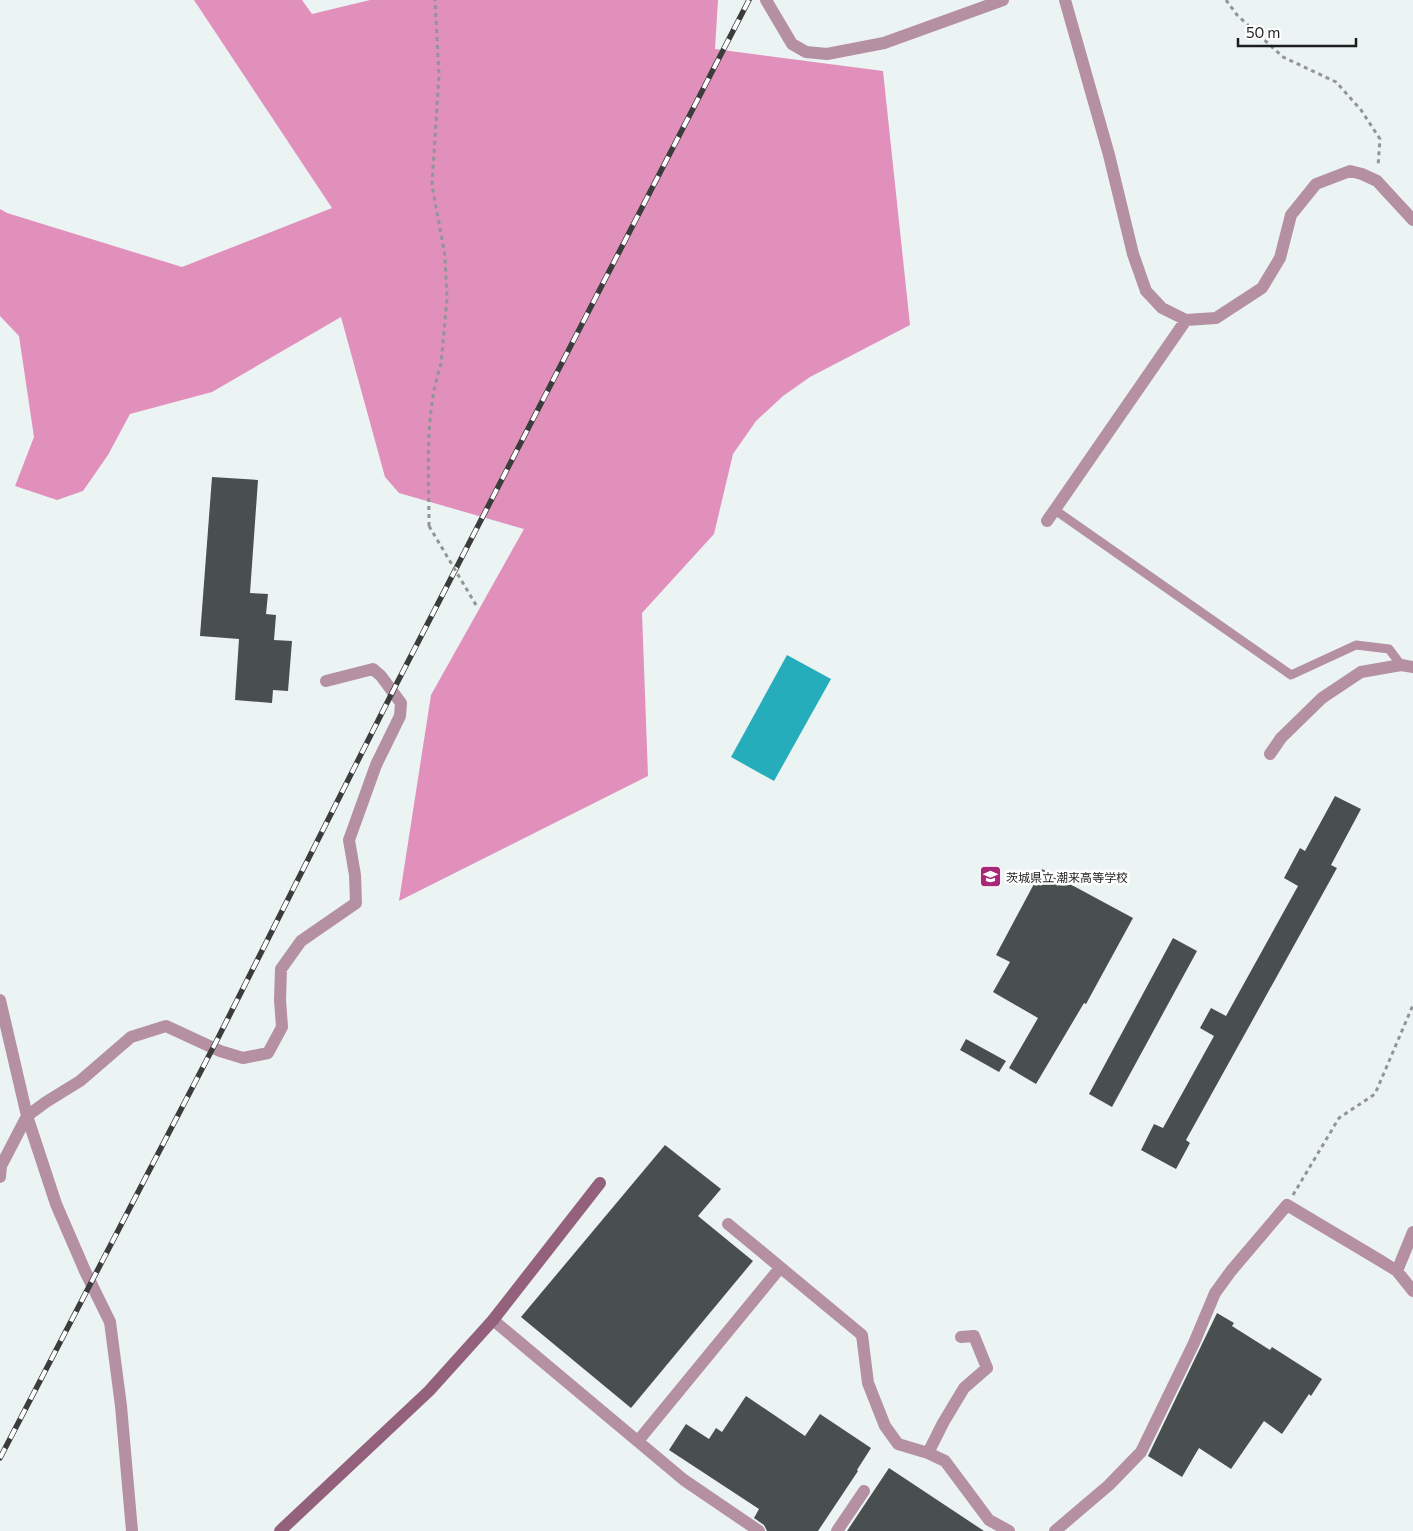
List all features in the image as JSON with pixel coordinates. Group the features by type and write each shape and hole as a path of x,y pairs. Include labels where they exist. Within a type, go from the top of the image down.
{"street":[{"path":"766,0 792,44 806,52 828,54 884,43 1002,0"},
{"path":"1065,0 1109,155 1132,254 1146,291 1162,308 1186,320 1216,318 1262,288 1280,258 1291,215 1316,184 1350,171 1377,181 1413,220"},
{"path":"1051,515 1186,320"},
{"path":"1270,754 1281,738 1322,698 1361,672 1407,666"},
{"path":"0,1177 1,1166 27,1116 80,1081 131,1037 166,1026 220,1051 243,1058 268,1053 282,1027 280,1000 281,969 301,941 356,903 355,875 349,840 376,765 400,716 401,703 381,676 373,669 326,681"},
{"path":"0,1000 27,1116 56,1204 85,1272 110,1322 122,1406 132,1531"},
{"path":"280,1531 429,1391 492,1320 600,1183"},
{"path":"1055,1531 1109,1485 1141,1452 1194,1343 1215,1293 1231,1271 1287,1205 1397,1272 1413,1291"},
{"path":"728,1224 862,1335 868,1383 885,1426 898,1444 928,1453 945,1461 989,1520 1009,1531"},
{"path":"1397,1272 1413,1232"},
{"path":"638,1441 780,1268"},
{"path":"492,1320 684,1480 759,1531"},
{"path":"928,1453 943,1422 964,1388 987,1368 974,1336 961,1337"},
{"path":"837,1531 864,1491"}],"lane":[{"path":"1051,515 1291,675 1356,645 1389,649 1407,666"}],"path":[{"path":"435,0 439,75 432,185 445,256 447,299 441,364 429,426 429,526 476,605"},
{"path":"1226,0 1237,15 1283,57 1336,82 1361,110 1380,139 1377,181"},
{"path":"1287,1205 1339,1118 1375,1094 1413,1005"}],"shaded area":[{"path":"194,0 302,0 312,14 370,0 718,0 715,49 883,71 910,325 810,377 783,396 756,421 733,454 714,534 642,613 648,776 399,901 431,695 524,529 399,493 385,477 341,317 212,392 130,414 108,455 83,491 57,500 15,486 34,437 19,336 0,316 0,209 7,213 182,267 332,208"}],"water":[{"path":"787,655 831,679 774,781 731,757"}],"building":[{"path":"212,477 258,480 250,593 268,594 266,614 276,615 274,640 292,641 288,691 273,690 272,703 235,700 239,639 200,636"},
{"path":"1335,796 1361,809 1331,865 1337,868 1186,1140 1190,1143 1176,1169 1141,1150 1154,1124 1163,1128 1214,1036 1200,1028 1211,1008 1226,1016 1298,886 1284,878 1300,848 1305,851"},
{"path":"1042,869 1133,918 1086,1004 1084,1003 1036,1084 1009,1068 1038,1018 993,992 1010,962 996,955"},
{"path":"1173,938 1197,951 1112,1107 1089,1094"},
{"path":"966,1039 1006,1061 999,1072 960,1050"},
{"path":"665,1145 721,1189 698,1216 753,1261 631,1408 521,1317"},
{"path":"1217,1313 1234,1323 1232,1326 1270,1350 1272,1347 1322,1379 1311,1396 1309,1394 1282,1434 1264,1421 1231,1469 1199,1448 1182,1477 1148,1456"},
{"path":"746,1396 805,1436 820,1414 871,1448 818,1531 767,1531 764,1525 754,1518 759,1509 669,1450 686,1424 709,1439 716,1428 722,1432"},
{"path":"889,1468 984,1531 847,1531"}],"railway":[{"path":"0,1458 216,1042 397,683 749,0"}],"place":[{"name":"茨城県立 潮来高等学校","path":"990,877"}]}
